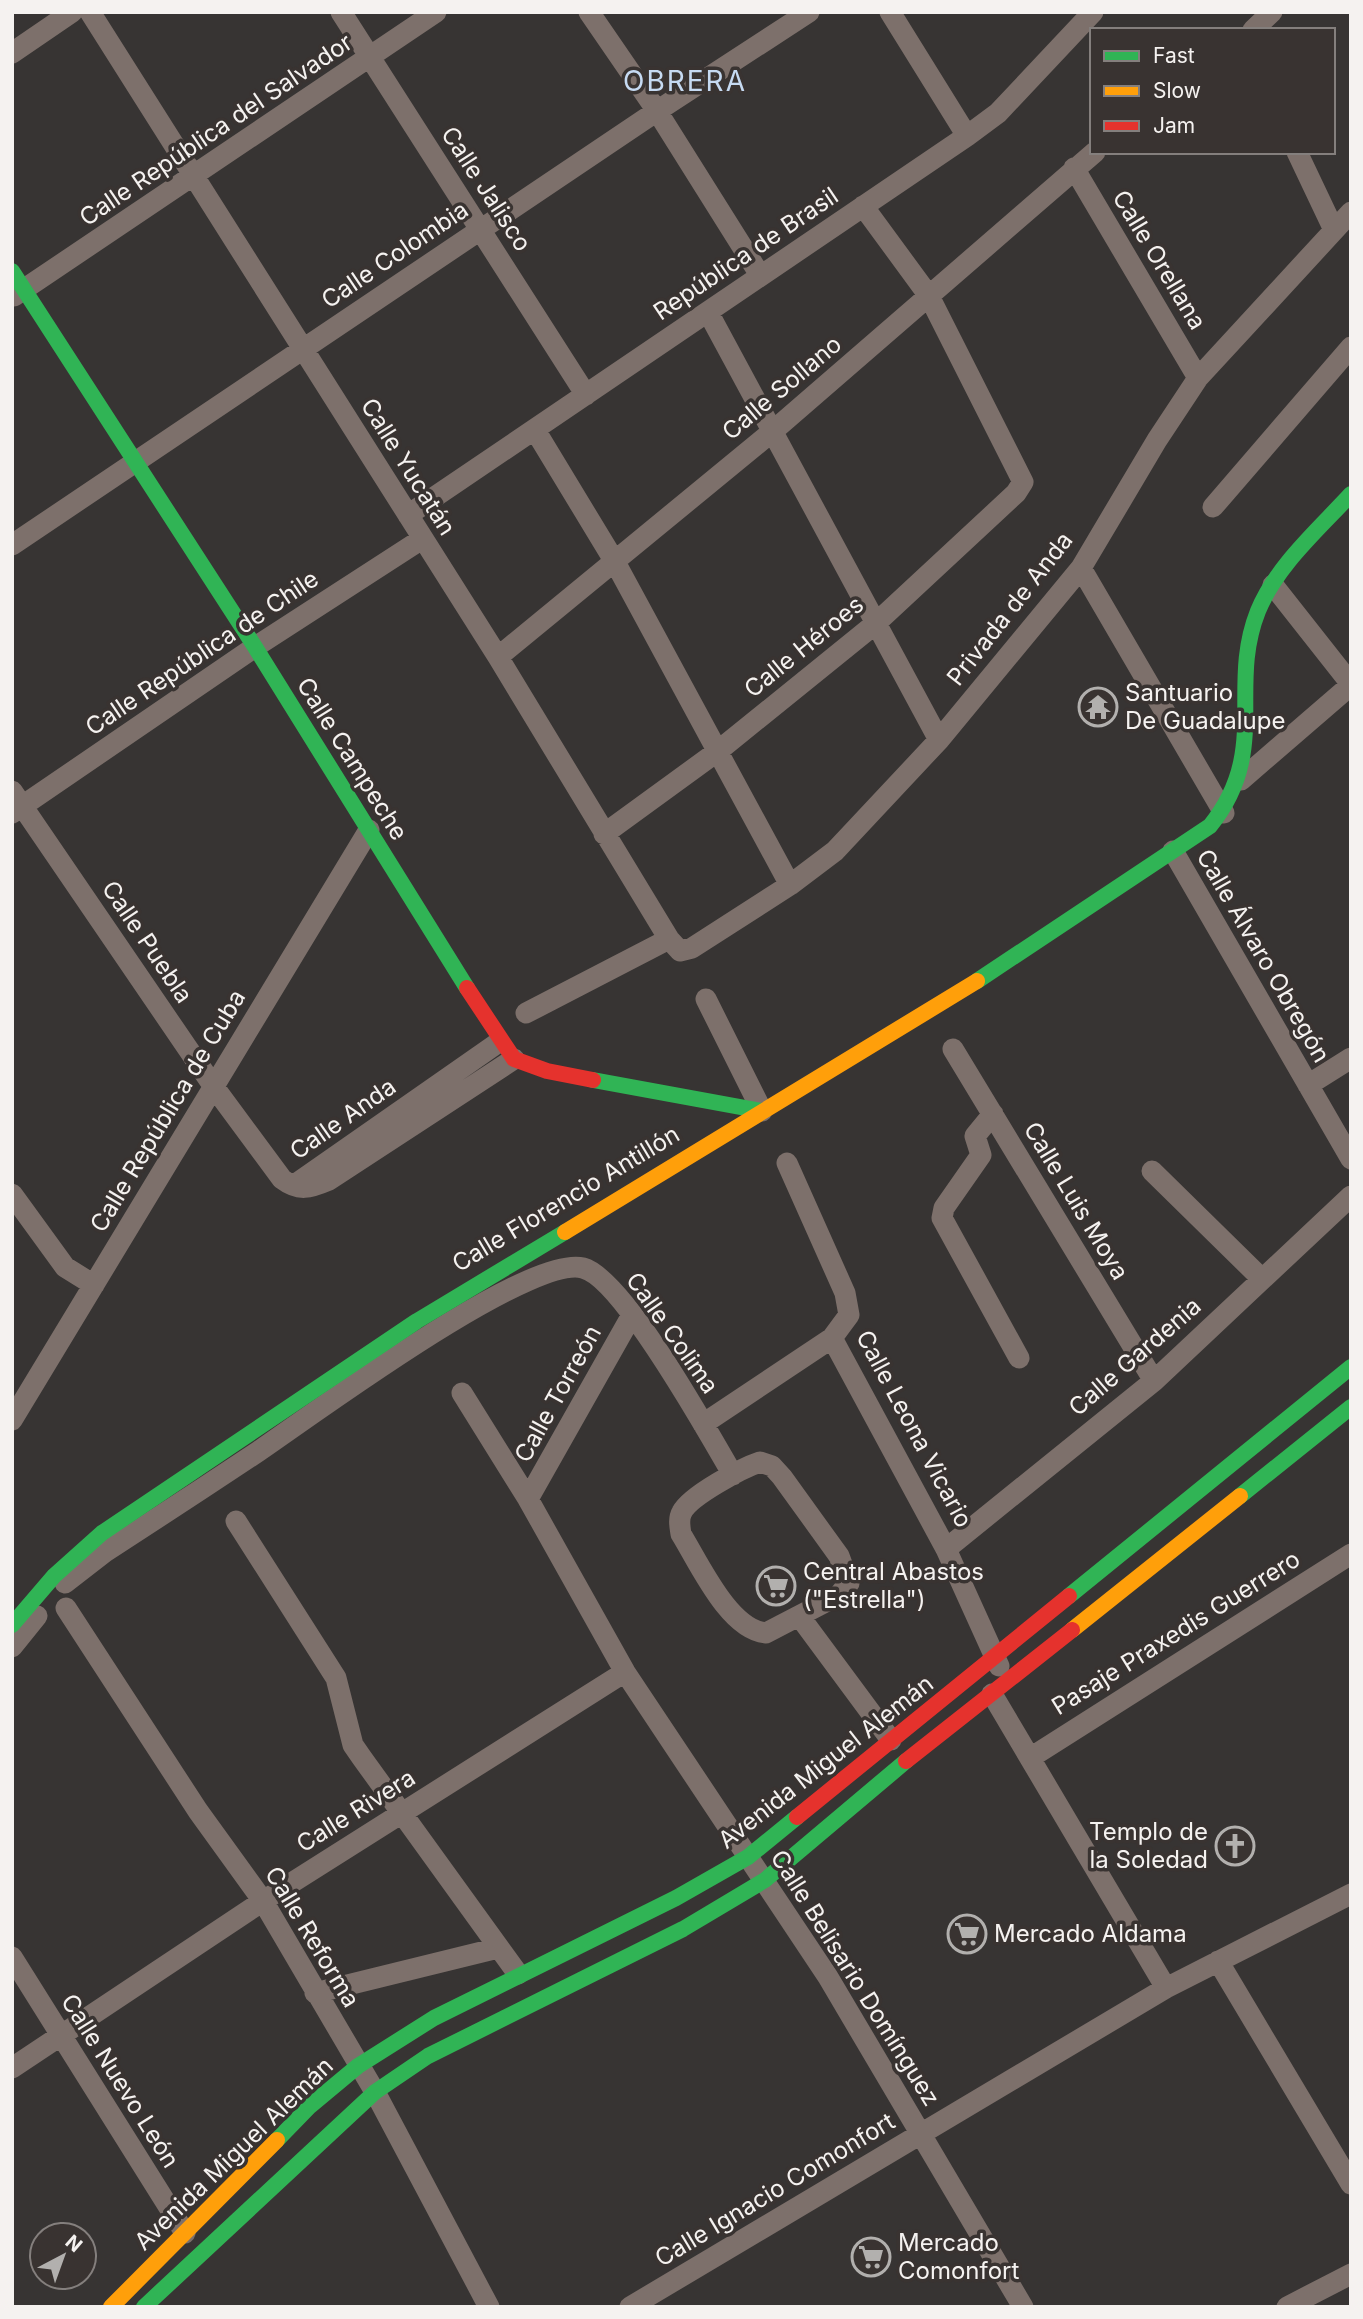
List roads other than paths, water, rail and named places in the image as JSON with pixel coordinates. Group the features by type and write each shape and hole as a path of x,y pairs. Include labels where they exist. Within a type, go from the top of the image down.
{"main road":[{"name":"Calle Campeche","path":"12,271 18,294 136,462 255,647 499,1042 514,1059"},
{"path":"1224,813 1241,780 1248,650 1258,614 1273,585 1351,494"},
{"name":"Calle Florencio Antillón","path":"12,1625 75,1553 417,1321 762,1111 931,1012 1173,851 1224,813"},
{"path":"514,1059 547,1070 762,1111"},
{"name":"Avenida Miguel Alemán","path":"111,2307 317,2099 358,2066 434,2018 518,1974 676,1898 748,1857 1351,1367"},
{"name":"Avenida Miguel Alemán","path":"144,2307 375,2092 428,2056 683,1929 765,1880 1351,1407"}],"street":[{"path":"12,52 72,12"},
{"name":"Calle Yucatán","path":"90,12 498,657 674,945"},
{"name":"Calle Jalisco","path":"341,12 586,395"},
{"name":"Calle República del Salvador","path":"18,294 436,12"},
{"path":"589,12 657,111 760,275"},
{"name":"Calle Colombia","path":"12,545 808,12"},
{"path":"890,12 967,136"},
{"name":"República de Brasil","path":"408,515 967,136 998,113 1093,12"},
{"path":"1255,28 1272,12"},
{"name":"Calle Sollano","path":"498,657 773,430 1092,154"},
{"path":"1298,154 1334,230"},
{"name":"Calle Orellana","path":"1074,168 1198,378"},
{"path":"863,206 929,296"},
{"name":"Privada de Anda","path":"674,945 692,948 790,885 859,828 939,740 1081,568 1157,440 1198,378 1351,212"},
{"name":"Calle Héroes","path":"604,834 718,751 875,624 1016,493 1023,482 929,296"},
{"path":"708,312 939,740"},
{"path":"1213,507 1351,347"},
{"path":"535,430 615,562 790,885"},
{"name":"Calle República de Chile","path":"16,803 422,540"},
{"path":"1081,568 1224,813"},
{"path":"1241,780 1351,685 1273,585"},
{"name":"Calle Puebla","path":"16,803 214,1087 276,1171 292,1187"},
{"name":"Calle República de Cuba","path":"12,1420 369,830"},
{"name":"Calle Álvaro Obregón","path":"1173,851 1351,1159"},
{"path":"526,1013 674,945"},
{"path":"706,999 762,1111"},
{"name":"Calle Anda","path":"292,1187 499,1042"},
{"name":"Calle Luis Moya","path":"953,1049 1154,1381"},
{"path":"1308,1085 1351,1058"},
{"name":"Calle Anda","path":"292,1187 310,1189 328,1180 514,1059"},
{"path":"993,1114 975,1136 982,1149 981,1155 944,1209 942,1218 1019,1358"},
{"name":"Calle Leona Vicario","path":"787,1163 849,1306 849,1315 832,1338 946,1549 996,1658 1000,1688 1030,1758 1166,1988"},
{"path":"1152,1171 1262,1279"},
{"name":"Calle Gardenia","path":"946,1549 1154,1381 1351,1196"},
{"path":"13,1197 65,1267 94,1285"},
{"name":"Calle Colima","path":"12,1647 53,1595 76,1573 429,1337 508,1290 564,1267 582,1267 595,1273 632,1314 704,1424 733,1475"},
{"name":"Calle Torreón","path":"528,1499 632,1314"},
{"path":"704,1424 832,1338"},
{"name":"Calle Belisario Domínguez","path":"462,1393 528,1499 625,1672 765,1880 921,2132 1023,2307"},
{"path":"760,1462 772,1466 845,1567 849,1583 845,1589 800,1617 766,1633 746,1627 730,1613 681,1534 682,1511 690,1503 733,1475 760,1462"},
{"path":"236,1521 336,1678 353,1745 518,1974"},
{"name":"Pasaje Praxedis Guerrero","path":"1030,1758 1351,1553"},
{"name":"Calle Reforma","path":"66,1608 198,1811 263,1901 375,2092 489,2307"},
{"path":"800,1617 891,1740"},
{"name":"Calle Rivera","path":"12,2068 263,1901 625,1672"},
{"name":"Calle Ignacio Comonfort","path":"630,2307 1166,1988 1351,1894"},
{"path":"315,1993 498,1948"},
{"name":"Calle Nuevo León","path":"12,1957 185,2233"},
{"path":"1218,1961 1351,2184"},
{"path":"1287,2307 1351,2274"}],"place":[{"name":"Santuario De Guadalupe","path":"1098,707"},
{"name":"Central Abastos (\"Estrella\")","path":"776,1586"},
{"name":"Templo de la Soledad","path":"1235,1846"},
{"name":"Mercado Aldama","path":"967,1934"},
{"name":"Mercado Comonfort","path":"871,2257"}],"district":[{"name":"OBRERA","path":"685,81"}]}
